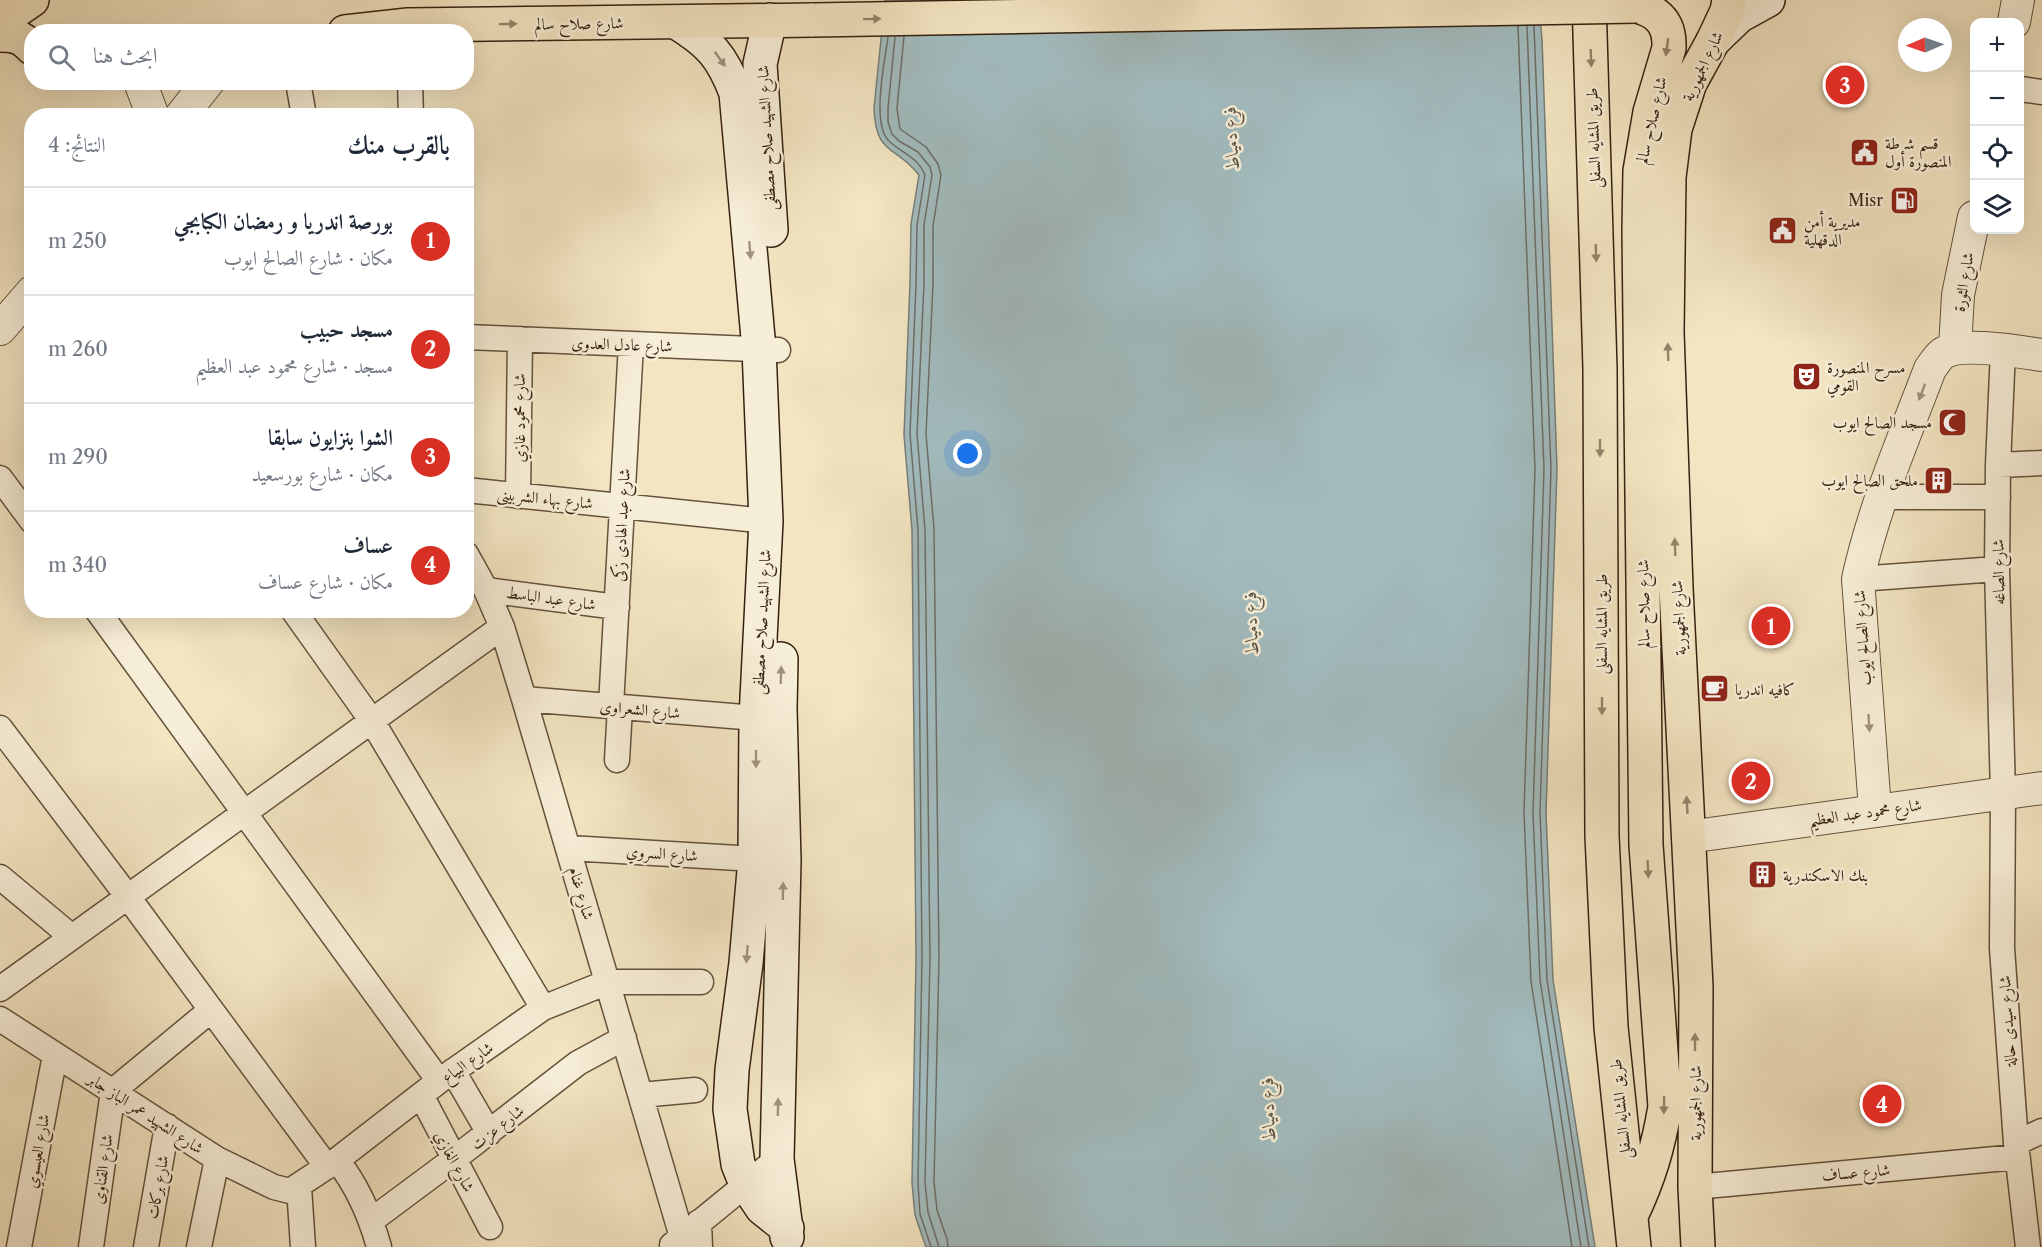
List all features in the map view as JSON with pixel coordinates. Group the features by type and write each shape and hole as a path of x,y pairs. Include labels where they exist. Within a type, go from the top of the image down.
{"main road":[{"path":"0,11 16,11 32,0"},
{"name":"طريق المشايه السفلى","path":"1589,0 1600,369 1602,836 1611,1027 1632,1232"},
{"name":"شارع صلاح سالم","path":"474,27 1637,6 1668,0"},
{"name":"شارع الجمهورية","path":"1698,1247 1695,1187 1696,987 1667,332 1670,177 1675,129 1690,83 1713,41 1727,11 1729,0"},
{"path":"1713,41 1739,16 1768,0"},
{"name":"شارع صلاح سالم","path":"1632,1232 1659,1145 1665,1107 1646,844 1640,171 1650,111 1669,48 1669,38 1661,18 1637,6"},
{"name":"شارع الشهيد صلاح مصطفى","path":"770,20 760,64 769,350 766,521 756,718 755,859 746,963 732,1070 730,1109 738,1164 746,1184 762,1208 787,1237"},
{"name":"شارع الشهيد صلاح مصطفى","path":"676,22 696,34 713,49 726,68 736,93 769,350 784,441 780,710 784,861 777,1159 787,1237"},
{"path":"0,35 17,35 24,40"},
{"path":"0,56 24,55"},
{"path":"1645,729 1683,728"}],"street":[{"path":"2015,18 2018,0"},
{"path":"143,90 150,108"},
{"path":"187,108 201,90"},
{"path":"299,90 303,108"},
{"path":"410,90 411,108"},
{"path":"2024,90 2042,92"},
{"name":"شارع الثورة","path":"1955,348 1958,295 1971,234"},
{"path":"0,310 24,282"},
{"path":"0,329 24,301"},
{"name":"شارع عادل العدوى","path":"474,337 769,350"},
{"name":"شارع محمود غازي","path":"518,496 520,339"},
{"name":"شارع عبد الهادى زكى","path":"617,760 617,607 631,344"},
{"path":"1955,348 2003,350 2042,355"},
{"name":"شارع الصالح ايوب","path":"1875,810 1858,579 1881,497 1930,369 1942,354 1955,348"},
{"name":"شارع الصاغه","path":"2003,350 1998,465 1997,569 2003,794"},
{"path":"1998,465 2042,463"},
{"path":"0,478 24,510"},
{"name":"شارع بهاء الشربينى","path":"474,491 766,521"},
{"path":"1881,497 1998,497"},
{"name":"شارع غنام","path":"474,568 502,627 641,1095 687,1238"},
{"path":"1858,579 1997,569"},
{"name":"شارع عبد الباسط","path":"486,590 617,607"},
{"path":"103,618 245,812 438,1083 489,1133"},
{"path":"299,618 372,721 543,1008"},
{"path":"0,989 502,627"},
{"name":"شارع الشعراوى","path":"524,699 756,718"},
{"path":"0,728 211,1010 332,1164 351,1178 372,1220 379,1247"},
{"name":"شارع محمود عبد العظيم","path":"1688,837 2042,788"},
{"name":"شارع سيدى حالة","path":"2003,794 2002,948 2017,1150 2028,1247"},
{"name":"شارع السروي","path":"569,848 755,859"},
{"path":"0,877 72,937"},
{"path":"608,982 701,982"},
{"name":"شارع البياع","path":"298,1187 543,1008 608,982"},
{"path":"113,1091 211,1010"},
{"name":"شارع الشهيد عمر الباز جابر","path":"0,1019 217,1159 282,1190 290,1191 298,1187"},
{"name":"شارع عزت","path":"372,1220 578,1063 624,1038"},
{"name":"شارع العيسوي","path":"19,1247 55,1055"},
{"name":"شارع الغازي","path":"438,1083 454,1159 490,1227"},
{"path":"641,1095 695,1090"},
{"name":"شارع القناوى","path":"91,1247 113,1091"},
{"name":"شارع بركات","path":"146,1247 168,1126"},
{"name":"شارع عساف","path":"1695,1187 2017,1150 2042,1131"},
{"path":"199,1247 217,1159"},
{"path":"687,1238 777,1159"},
{"path":"298,1187 303,1247"}],"water":[{"name":"فرع دمياط","path":"885,0 1538,0 1542,39 1557,469 1546,813 1553,980 1595,1247 926,1247 915,1215 912,1183 916,958 912,530 904,435 911,224 919,175 888,148 878,135 874,108"}],"place":[{"name":"الشوا بنزايون سابقا","path":"1845,85"},
{"name":"قسم شرطة المنصورة أول","path":"1864,152"},
{"name":"Misr","path":"1904,200"},
{"name":"مديرية أمن الدقهلية","path":"1783,230"},
{"name":"مسرح المنصورة القومي","path":"1806,376"},
{"name":"مسجد الصالح ايوب","path":"1953,422"},
{"name":"ملحق الصالح ايوب","path":"1939,480"},
{"name":"بورصة اندريا و رمضان الكبابجي","path":"1771,626"},
{"name":"كافيه اندريا","path":"1714,689"},
{"name":"مسجد حبيب","path":"1751,781"},
{"name":"بنك الاسكندرية","path":"1762,875"},
{"name":"عساف","path":"1882,1104"}]}
